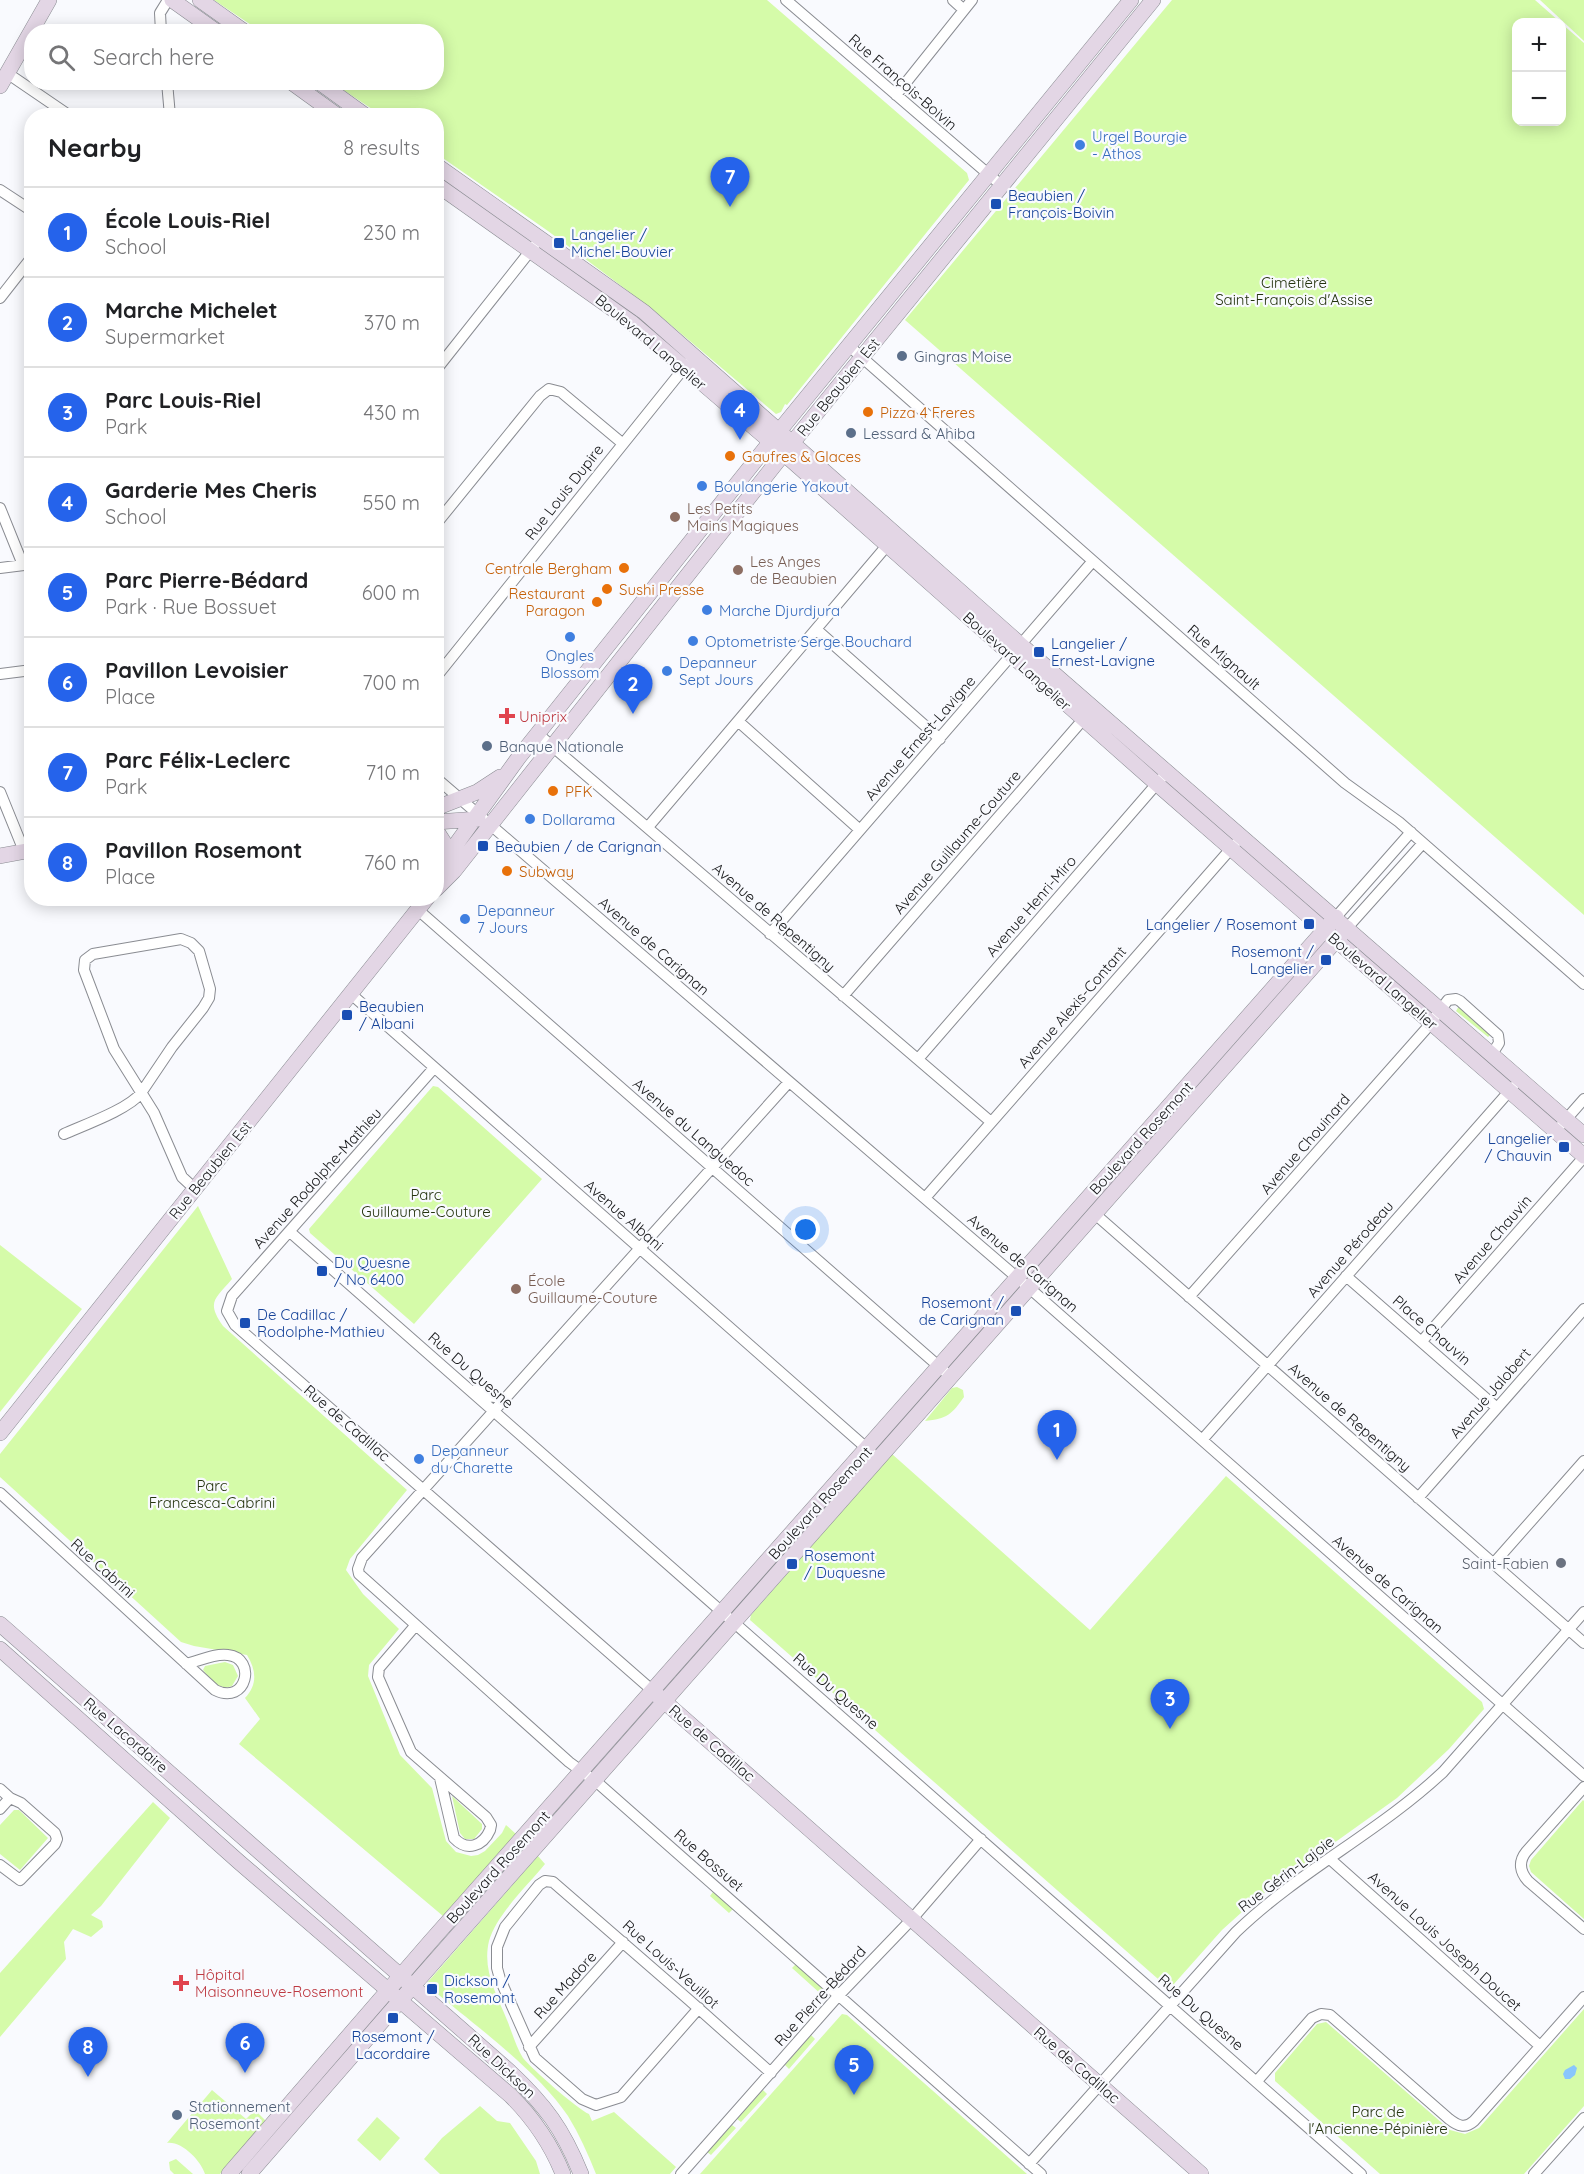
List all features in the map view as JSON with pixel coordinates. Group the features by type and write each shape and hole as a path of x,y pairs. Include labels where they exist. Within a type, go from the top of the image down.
{"main road":[{"path":"36,24 49,0"},
{"path":"170,0 205,24"},
{"path":"200,0 234,24"},
{"name":"Rue Beaubien Est","path":"444,881 454,871 510,770 538,734 775,436 1131,0"},
{"name":"Rue Beaubien Est","path":"444,864 551,746 862,357 1153,0"},
{"path":"4,80 24,44"},
{"path":"302,90 327,108"},
{"path":"330,90 355,108"},
{"name":"Boulevard Langelier","path":"444,171 536,244 684,368 775,436 1088,713 1167,772 1330,935 1509,1091 1561,1125 1584,1135"},
{"name":"Boulevard Langelier","path":"444,189 644,312 694,356 775,436"},
{"path":"652,591 666,602"},
{"path":"584,676 598,687"},
{"name":"Boulevard Langelier","path":"1088,713 1156,784 1341,923 1520,1079 1561,1125 1584,1157"},
{"name":"Rue Beaubien Est","path":"444,806 462,800 488,786 510,770"},
{"path":"444,822 484,819"},
{"path":"0,856 24,852"},
{"name":"Rue Beaubien Est","path":"0,1433 419,906"},
{"name":"Boulevard Rosemont","path":"249,2174 407,1981 1341,923"},
{"name":"Boulevard Rosemont","path":"1023,1283 1095,1214 1330,935"},
{"name":"Rue Lacordaire","path":"0,1624 407,1981"},
{"name":"Rue Lacordaire","path":"0,1649 238,1862 394,1996"},
{"name":"Rue de Cadillac","path":"658,1696 1201,2174"},
{"path":"238,1862 252,1846"},
{"name":"Rue Dickson","path":"407,1981 535,2095 562,2131 581,2174"},
{"name":"Boulevard Rosemont","path":"229,2174 394,1996"},
{"name":"Rue Dickson","path":"394,1996 512,2096 547,2140 563,2174"}],"street":[{"path":"161,24 160,13 170,0"},
{"name":"Rue François-Boivin","path":"786,0 1001,185"},
{"path":"953,0 964,10"},
{"path":"896,95 972,0"},
{"path":"4,80 55,108"},
{"path":"167,90 169,108"},
{"path":"0,190 24,206"},
{"path":"444,360 536,244"},
{"path":"0,298 24,266"},
{"name":"Rue Mignault","path":"849,346 1345,783 1411,832 1584,984"},
{"name":"Rue Louis Dupire","path":"444,667 694,356"},
{"path":"444,514 540,396 549,389 561,392 622,443"},
{"path":"0,508 24,558"},
{"path":"648,827 892,540"},
{"name":"Avenue Ernest-Lavigne","path":"770,934 1092,562"},
{"path":"0,568 24,564"},
{"path":"816,630 940,739"},
{"path":"0,674 24,671"},
{"name":"Avenue Guillaume-Couture","path":"843,996 1088,713"},
{"path":"739,722 860,830"},
{"name":"Avenue de Repentigny","path":"538,734 991,1122"},
{"name":"Avenue Henri-Miro","path":"918,1059 1167,772"},
{"name":"Avenue de Carignan","path":"444,785 1023,1283 1584,1776"},
{"path":"0,792 24,843"},
{"name":"Boulevard Rosemont","path":"1341,923 1411,832"},
{"name":"Avenue Alexis-Contant","path":"925,1198 1236,843"},
{"name":"Boulevard Rosemont","path":"1341,923 1423,843"},
{"name":"Avenue du Languedoc","path":"424,906 711,1167 945,1372"},
{"path":"64,1134 126,1105 141,1093 172,1047 203,1008 209,998 210,989 198,951 188,941 180,939 97,952 85,960 85,977 106,1033 141,1093 154,1113 182,1177 195,1189"},
{"name":"Avenue Albani","path":"351,994 873,1454"},
{"name":"Avenue Chouinard","path":"1190,1297 1441,1009"},
{"name":"Avenue Rodolphe-Mathieu","path":"226,1311 232,1296 434,1068"},
{"name":"Avenue Pérodeau","path":"1202,1440 1520,1079"},
{"path":"423,1490 789,1082"},
{"path":"1561,1125 1584,1099"},
{"name":"Avenue Chauvin","path":"1422,1341 1584,1157"},
{"name":"Avenue de Repentigny","path":"1095,1214 1584,1643"},
{"path":"293,1229 488,1396 495,1397"},
{"name":"Rue Du Quesne","path":"293,1229 494,1410 1170,2004 1358,2173"},
{"name":"Place Chauvin","path":"1346,1276 1497,1408"},
{"name":"Avenue Jalobert","path":"1418,1498 1584,1309"},
{"name":"Rue de Cadillac","path":"226,1311 235,1325 658,1696"},
{"path":"1494,1563 1584,1461"},
{"name":"Rue Bossuet","path":"423,1490 362,1558 358,1569 363,1579 1041,2174"},
{"name":"Rue Cabrini","path":"0,1493 186,1664 215,1690 220,1693 234,1692 240,1689 246,1677 243,1664 232,1655 186,1664"},
{"name":"Rue Gérin-Lajoie","path":"1029,2164 1170,2004 1252,1917 1289,1887 1396,1813 1443,1772 1584,1612"},
{"path":"415,1626 379,1668 378,1677 408,1748 489,1821 490,1830 479,1844 472,1847 463,1845 454,1838 440,1778"},
{"path":"1584,1787 1526,1852 1521,1864 1523,1875 1528,1881 1584,1929"},
{"path":"0,1789 10,1798 21,1803 55,1833 57,1839 55,1844 20,1880 0,1865"},
{"path":"0,1809 10,1798"},
{"name":"Rue Pierre-Bédard","path":"681,2174 839,1995 912,1919 981,1839"},
{"name":"Avenue Louis Joseph Doucet","path":"1330,1859 1540,2046"},
{"name":"Rue Louis-Veuillot","path":"529,2047 500,1979 495,1959 505,1927 539,1885 548,1880 556,1883 771,2073"},
{"name":"Rue Madore","path":"529,2047 623,1942"},
{"path":"1257,2081 1312,2018 1321,2014 1330,2014 1449,2119 1460,2126 1465,2126 1474,2121 1584,1997"},
{"path":"529,2047 542,2065 582,2099 592,2105 600,2105 624,2094 699,2008"},
{"path":"1534,2174 1584,2118"}],"green space":[{"path":"214,0 767,0 967,173 969,180 787,405 785,404 781,412 776,414 652,309 548,231 444,159 444,108 370,108 344,90 444,90 444,24 250,24"},
{"name":"Cimetière Saint-François d'Assise","path":"1172,0 1535,0 1555,18 1512,18 1512,126 1566,126 1566,27 1584,43 1584,915 905,320"},
{"path":"1540,0 1584,0 1584,41 1566,24 1566,18 1559,18"},
{"path":"1459,1006 1491,1034 1488,1037 1456,1011"},
{"name":"Parc Guillaume-Couture","path":"433,1086 438,1087 542,1179 414,1324 310,1233 309,1229"},
{"name":"Parc Francesca-Cabrini","path":"198,1206 232,1279 217,1296 214,1306 223,1326 407,1490 350,1559 346,1570 363,1594 399,1629 369,1665 368,1676 400,1755 432,1788 446,1841 456,1852 471,1856 478,1855 502,1833 506,1825 516,1834 443,1916 239,1744 260,1719 245,1698 254,1682 254,1672 247,1655 181,1642 0,1477 0,1454"},
{"path":"0,1245 82,1309 0,1412"},
{"path":"957,1387 963,1390 964,1397 956,1408 944,1417 925,1421 952,1388"},
{"path":"892,1454 1090,1630 1226,1476 1482,1702 1484,1709 1449,1749 1397,1798 1267,1891 1222,1930 1173,1985 1166,1986 750,1620 751,1615"},
{"path":"225,1662 233,1665 238,1676 232,1686 223,1687 216,1684 203,1670 205,1666"},
{"path":"452,1796 482,1824 482,1829 474,1839 465,1839 460,1833"},
{"path":"1583,1800 1584,1919 1531,1872 1529,1866 1531,1860"},
{"path":"153,1802 170,1818 101,1906 91,1915 102,1921 103,1927 91,1937 73,1929 64,1942 66,1959 0,2037 0,1973"},
{"path":"14,1810 19,1810 48,1838 20,1870 0,1854 0,1825"},
{"path":"538,1856 545,1864 498,1921 487,1952 492,1982 516,2044 523,2058 565,2097 589,2114 592,2121 614,2112 676,2167 670,2174 596,2174 568,2116 540,2082 487,2034 434,1991 436,1988 432,1985 430,1988 427,1983"},
{"path":"713,1892 733,1909 729,1913 710,1896"},
{"path":"796,1964 826,1990 822,1995 792,1968"},
{"name":"Parc de l'Ancienne-Pépinière","path":"1584,2009 1584,2106 1524,2174 1380,2174 1275,2081 1275,2073 1317,2024 1326,2022 1450,2130 1465,2134 1479,2128"},
{"path":"842,2014 847,2015 1027,2174 700,2174"},
{"path":"811,2035 815,2039 789,2069 785,2065"},
{"path":"212,2090 246,2119 255,2110 266,2121 220,2174 205,2174 190,2153 179,2145 167,2143"},
{"path":"763,2090 767,2094 741,2122 737,2119"},
{"path":"480,2106 497,2121 510,2123 536,2161 540,2174 440,2174 424,2159 442,2138"},
{"path":"377,2117 400,2138 380,2161 357,2140"},
{"path":"732,2125 736,2128 711,2155 707,2152"},
{"path":"176,2159 193,2174 174,2174 170,2170 169,2162"}],"water":[{"path":"1574,2065 1577,2068 1575,2075 1570,2079 1565,2079 1563,2074 1565,2070"}],"place":[{"name":"Urgel Bourgie - Athos","path":"1080,145"},
{"name":"Beaubien / François-Boivin","path":"996,204"},
{"name":"Parc Félix-Leclerc","path":"730,207"},
{"name":"Langelier / Michel-Bouvier","path":"559,243"},
{"name":"Gingras Moise","path":"902,356"},
{"name":"Pizza 4 Freres","path":"868,412"},
{"name":"Lessard & Ahiba","path":"851,433"},
{"name":"Garderie Mes Cheris","path":"740,440"},
{"name":"Gaufres & Glaces","path":"730,456"},
{"name":"Boulangerie Yakout","path":"702,486"},
{"name":"Les Petits Mains Magiques","path":"675,517"},
{"name":"Centrale Bergham","path":"624,568"},
{"name":"Les Anges de Beaubien","path":"738,570"},
{"name":"Sushi Presse","path":"607,589"},
{"name":"Restaurant Paragon","path":"597,602"},
{"name":"Marche Djurdjura","path":"707,610"},
{"name":"Ongles Blossom","path":"570,637"},
{"name":"Optometriste Serge Bouchard","path":"693,641"},
{"name":"Langelier / Ernest-Lavigne","path":"1039,652"},
{"name":"Depanneur Sept Jours","path":"667,671"},
{"name":"Marche Michelet","path":"633,714"},
{"name":"Uniprix","path":"507,716"},
{"name":"Banque Nationale","path":"487,746"},
{"name":"PFK","path":"553,791"},
{"name":"Dollarama","path":"530,819"},
{"name":"Beaubien / de Carignan","path":"483,846"},
{"name":"Subway","path":"507,871"},
{"name":"Depanneur 7 Jours","path":"465,919"},
{"name":"Langelier / Rosemont","path":"1309,924"},
{"name":"Rosemont / Langelier","path":"1326,960"},
{"name":"Beaubien / Albani","path":"347,1015"},
{"name":"Langelier / Chauvin","path":"1564,1147"},
{"name":"Du Quesne / No 6400","path":"322,1271"},
{"name":"École Guillaume-Couture","path":"516,1289"},
{"name":"Rosemont / de Carignan","path":"1016,1311"},
{"name":"De Cadillac / Rodolphe-Mathieu","path":"245,1323"},
{"name":"Depanneur du Charette","path":"419,1459"},
{"name":"École Louis-Riel","path":"1057,1460"},
{"name":"Saint-Fabien","path":"1561,1563"},
{"name":"Rosemont / Duquesne","path":"792,1564"},
{"name":"Parc Louis-Riel","path":"1170,1729"},
{"name":"Hôpital Maisonneuve-Rosemont","path":"181,1983"},
{"name":"Dickson / Rosemont","path":"432,1989"},
{"name":"Rosemont / Lacordaire","path":"393,2018"},
{"name":"Pavillon Levoisier","path":"245,2073"},
{"name":"Pavillon Rosemont","path":"88,2077"},
{"name":"Parc Pierre-Bédard","path":"854,2095"},
{"name":"Stationnement Rosemont","path":"177,2115"}]}
